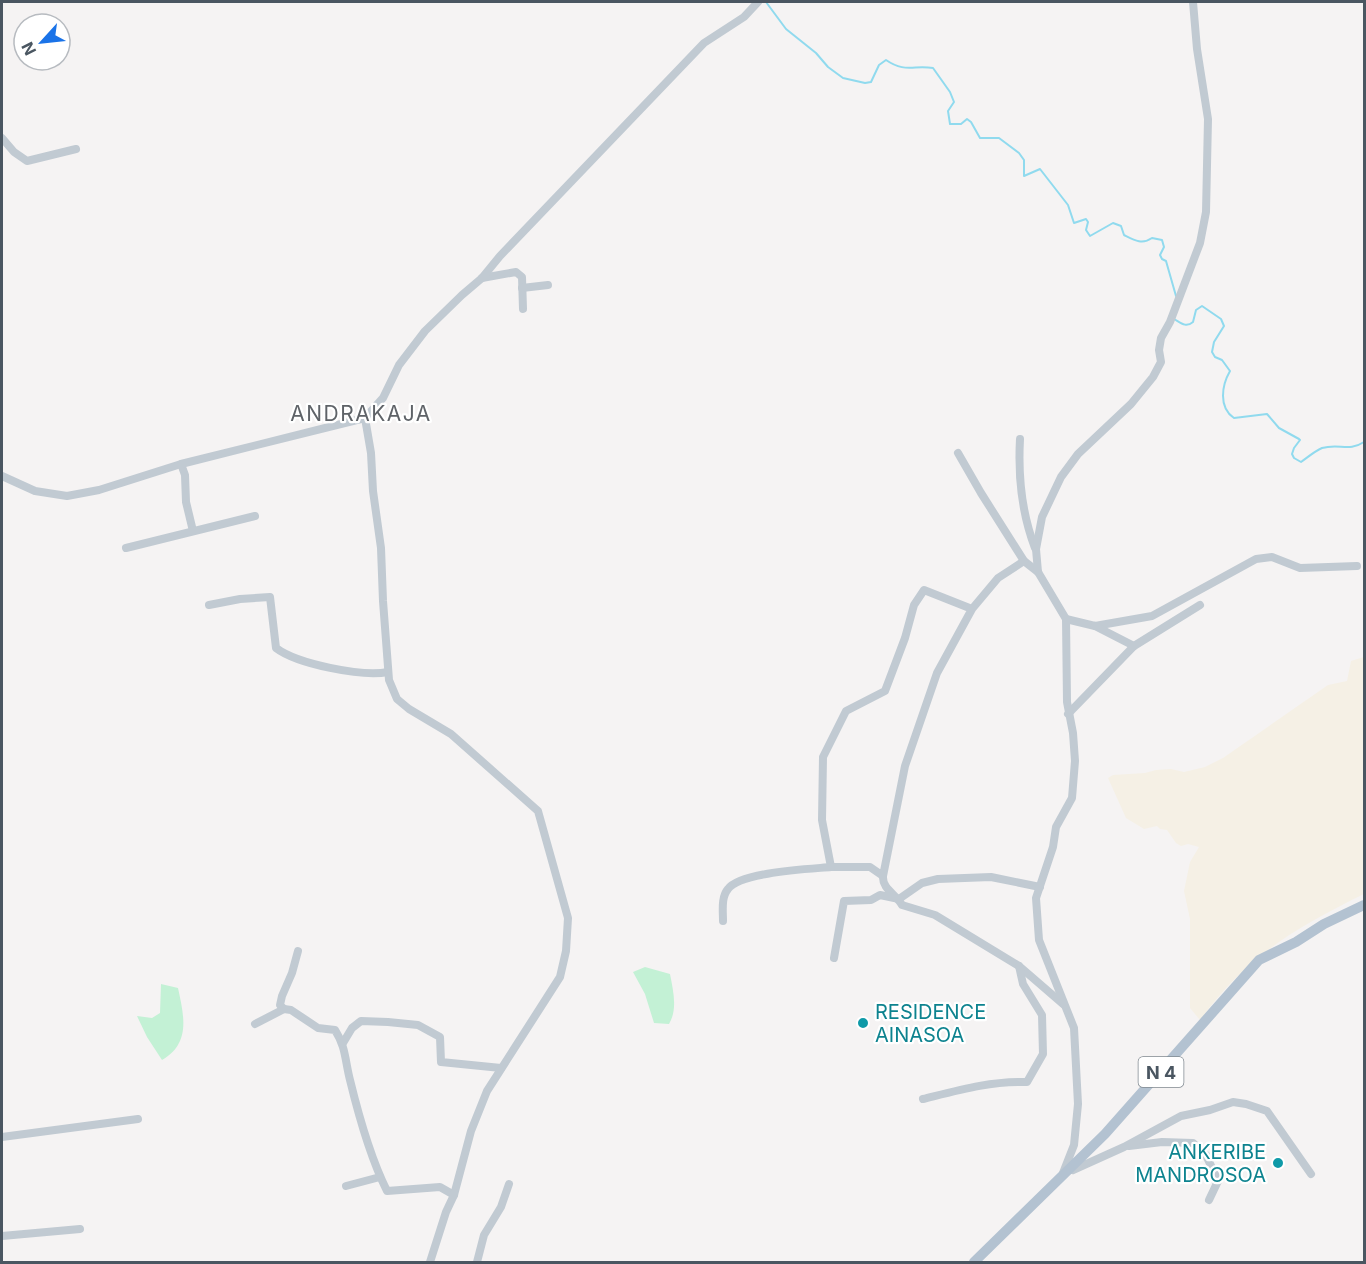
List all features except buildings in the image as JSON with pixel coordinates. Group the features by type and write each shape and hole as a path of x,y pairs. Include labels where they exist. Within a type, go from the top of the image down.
{"main road":[{"name":"N 4","path":"974,1263 1105,1134 1259,960 1296,942 1324,924 1365,905"}],"street":[{"path":"1038,572 1036,549 1042,517 1060,477 1078,454 1131,404 1153,378 1161,362 1159,350 1161,338 1170,322 1200,243 1206,212 1208,119 1197,50 1193,2"},
{"path":"2,476 35,491 67,496 99,490 181,464 366,418 383,398 399,365 425,331 462,294 482,278 500,256 704,43 744,17 757,3"},
{"path":"2,138 27,162 76,149"},
{"path":"482,278 516,272 522,277 523,309"},
{"path":"522,288 548,285"},
{"path":"366,418 381,548 388,672 397,699 409,709 451,734 538,811 568,918 566,951 560,977 487,1091 471,1131 454,1196 446,1212 430,1263"},
{"path":"1020,439 1022,500 1030,536 1036,549"},
{"path":"958,453 1024,561 1038,572 1066,619 1068,714 1073,733 1075,786 1072,798 1056,826 1053,847 1036,898 1039,940 1074,1028 1078,1104 1074,1145 1062,1176"},
{"path":"181,464 185,475 186,502 193,531"},
{"path":"126,548 255,516"},
{"path":"1095,626 1152,616 1256,559 1272,556 1300,568 1357,566"},
{"path":"1024,561 998,578 972,609 937,673 912,740 905,766 882,882 902,904 935,915 1019,966 1065,1007"},
{"path":"831,867 822,820 823,758 846,711 885,691 905,638 914,605 924,590 972,609"},
{"path":"209,605 240,599 270,597 276,648 286,656 330,668 377,674 388,672"},
{"path":"1068,714 1134,646 1200,605"},
{"path":"1066,619 1095,626 1134,646"},
{"path":"723,921 724,898 728,888 737,882 763,875 831,867 870,867 883,876"},
{"path":"834,957 844,901 871,900 880,895 899,899 922,883 938,879 991,877 1040,887"},
{"path":"284,1009 280,1005 282,996 298,951"},
{"path":"923,1099 966,1087 1027,1082 1043,1054 1042,1016 1023,984 1019,966"},
{"path":"255,1024 284,1009 291,1010 318,1028 336,1030 343,1043 352,1091 380,1177 387,1191 440,1187 454,1196"},
{"path":"343,1043 352,1028 361,1021 418,1026 440,1037 441,1062 501,1068"},
{"path":"1062,1176 1084,1163 1124,1147 1181,1116 1233,1102 1267,1111 1311,1174"},
{"path":"2,1137 138,1119"},
{"path":"1124,1147 1162,1142 1193,1143 1206,1155 1218,1180 1209,1200"},
{"path":"346,1186 380,1177"},
{"path":"477,1263 484,1235 501,1207 509,1184"},
{"path":"2,1236 80,1229"}],"green space":[{"path":"645,967 670,974 674,1006 669,1024 654,1023 645,994 633,972"},
{"path":"161,984 178,988 183,1019 178,1046 162,1060 137,1016 152,1018 160,1013"}],"sand":[{"path":"1364,657 1364,894 1294,932 1254,961 1236,978 1200,1020 1190,1008 1190,919 1184,891 1190,862 1199,847 1188,844 1181,846 1167,830 1157,826 1144,829 1126,818 1108,778 1113,775 1156,770 1171,769 1184,772 1205,767 1223,758 1328,685 1347,681 1351,661"}],"waterway":[{"path":"766,2 786,29 843,78 865,83 871,82 879,65 886,60 904,67 933,68 950,92 954,102 948,111 950,124 961,124 967,119 980,138 999,138 1019,153 1024,160 1024,176 1040,169 1068,205 1074,223 1086,219 1088,222 1086,230 1090,236 1113,223 1121,226 1124,235 1135,240 1145,241 1152,238 1162,240 1164,247 1160,255 1166,261 1176,296"},
{"path":"1174,319 1188,325 1193,322 1196,310 1202,306 1221,319 1224,326 1214,342 1212,352 1230,371 1223,396 1226,408 1234,418 1267,414 1279,428 1300,440 1294,448 1292,454 1294,458 1301,462 1322,448 1349,447 1364,442"}],"place":[{"name":"RESIDENCE AINASOA","path":"863,1023"},
{"name":"ANKERIBE MANDROSOA","path":"1278,1163"}],"district":[{"name":"ANDRAKAJA","path":"361,413"}]}
